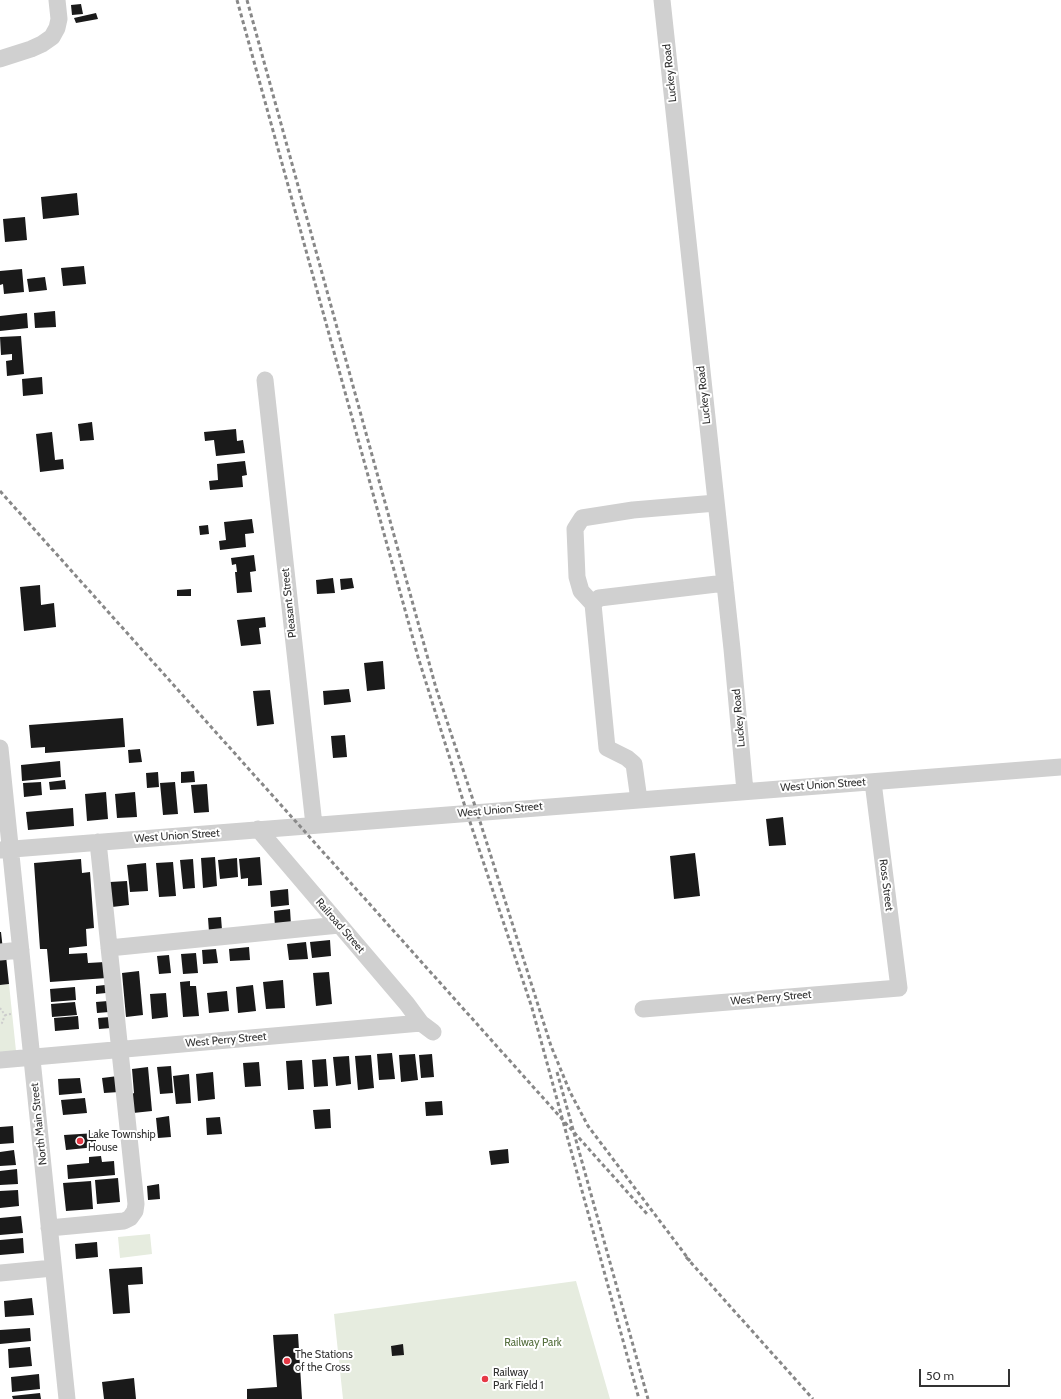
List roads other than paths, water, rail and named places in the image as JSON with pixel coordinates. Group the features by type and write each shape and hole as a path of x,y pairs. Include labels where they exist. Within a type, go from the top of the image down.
{"street":[{"path":"0,59 31,50 52,37 59,20 57,0"},
{"name":"Luckey Road","path":"662,0 725,583 745,791"},
{"name":"Pleasant Street","path":"265,380 314,825"},
{"path":"639,800 634,764 627,758 607,748 593,604 581,591 577,577 575,530 582,518 632,510 716,503"},
{"path":"593,604 599,598 725,583"},
{"name":"North Main Street","path":"0,748 5,849 21,950 67,1399"},
{"name":"West Union Street","path":"5,849 1061,767"},
{"name":"Ross Street","path":"872,782 899,988"},
{"name":"Railroad Street","path":"258,829 427,1027"},
{"path":"49,1228 124,1221 130,1218 135,1211 136,1204 98,842"},
{"path":"109,948 339,925"},
{"path":"0,952 21,950"},
{"name":"West Perry Street","path":"643,1008 899,988"},
{"name":"West Perry Street","path":"0,1060 119,1049 427,1027"},
{"path":"0,1273 53,1268"}],"railway":[{"path":"237,0 418,657 467,813 532,1008 639,1399"},
{"path":"247,0 436,688 551,1046 570,1092 588,1126 690,1261"},
{"path":"0,491 647,1214"},
{"path":"557,1072 648,1399"},
{"path":"686,1257 813,1399"}],"place":[{"name":"Lake Township House","path":"80,1141"},
{"name":"The Stations of the Cross","path":"287,1361"},
{"name":"Railway Park Field 1","path":"485,1379"}],"park label":[{"name":"Railway Park","path":"533,1343"}]}
